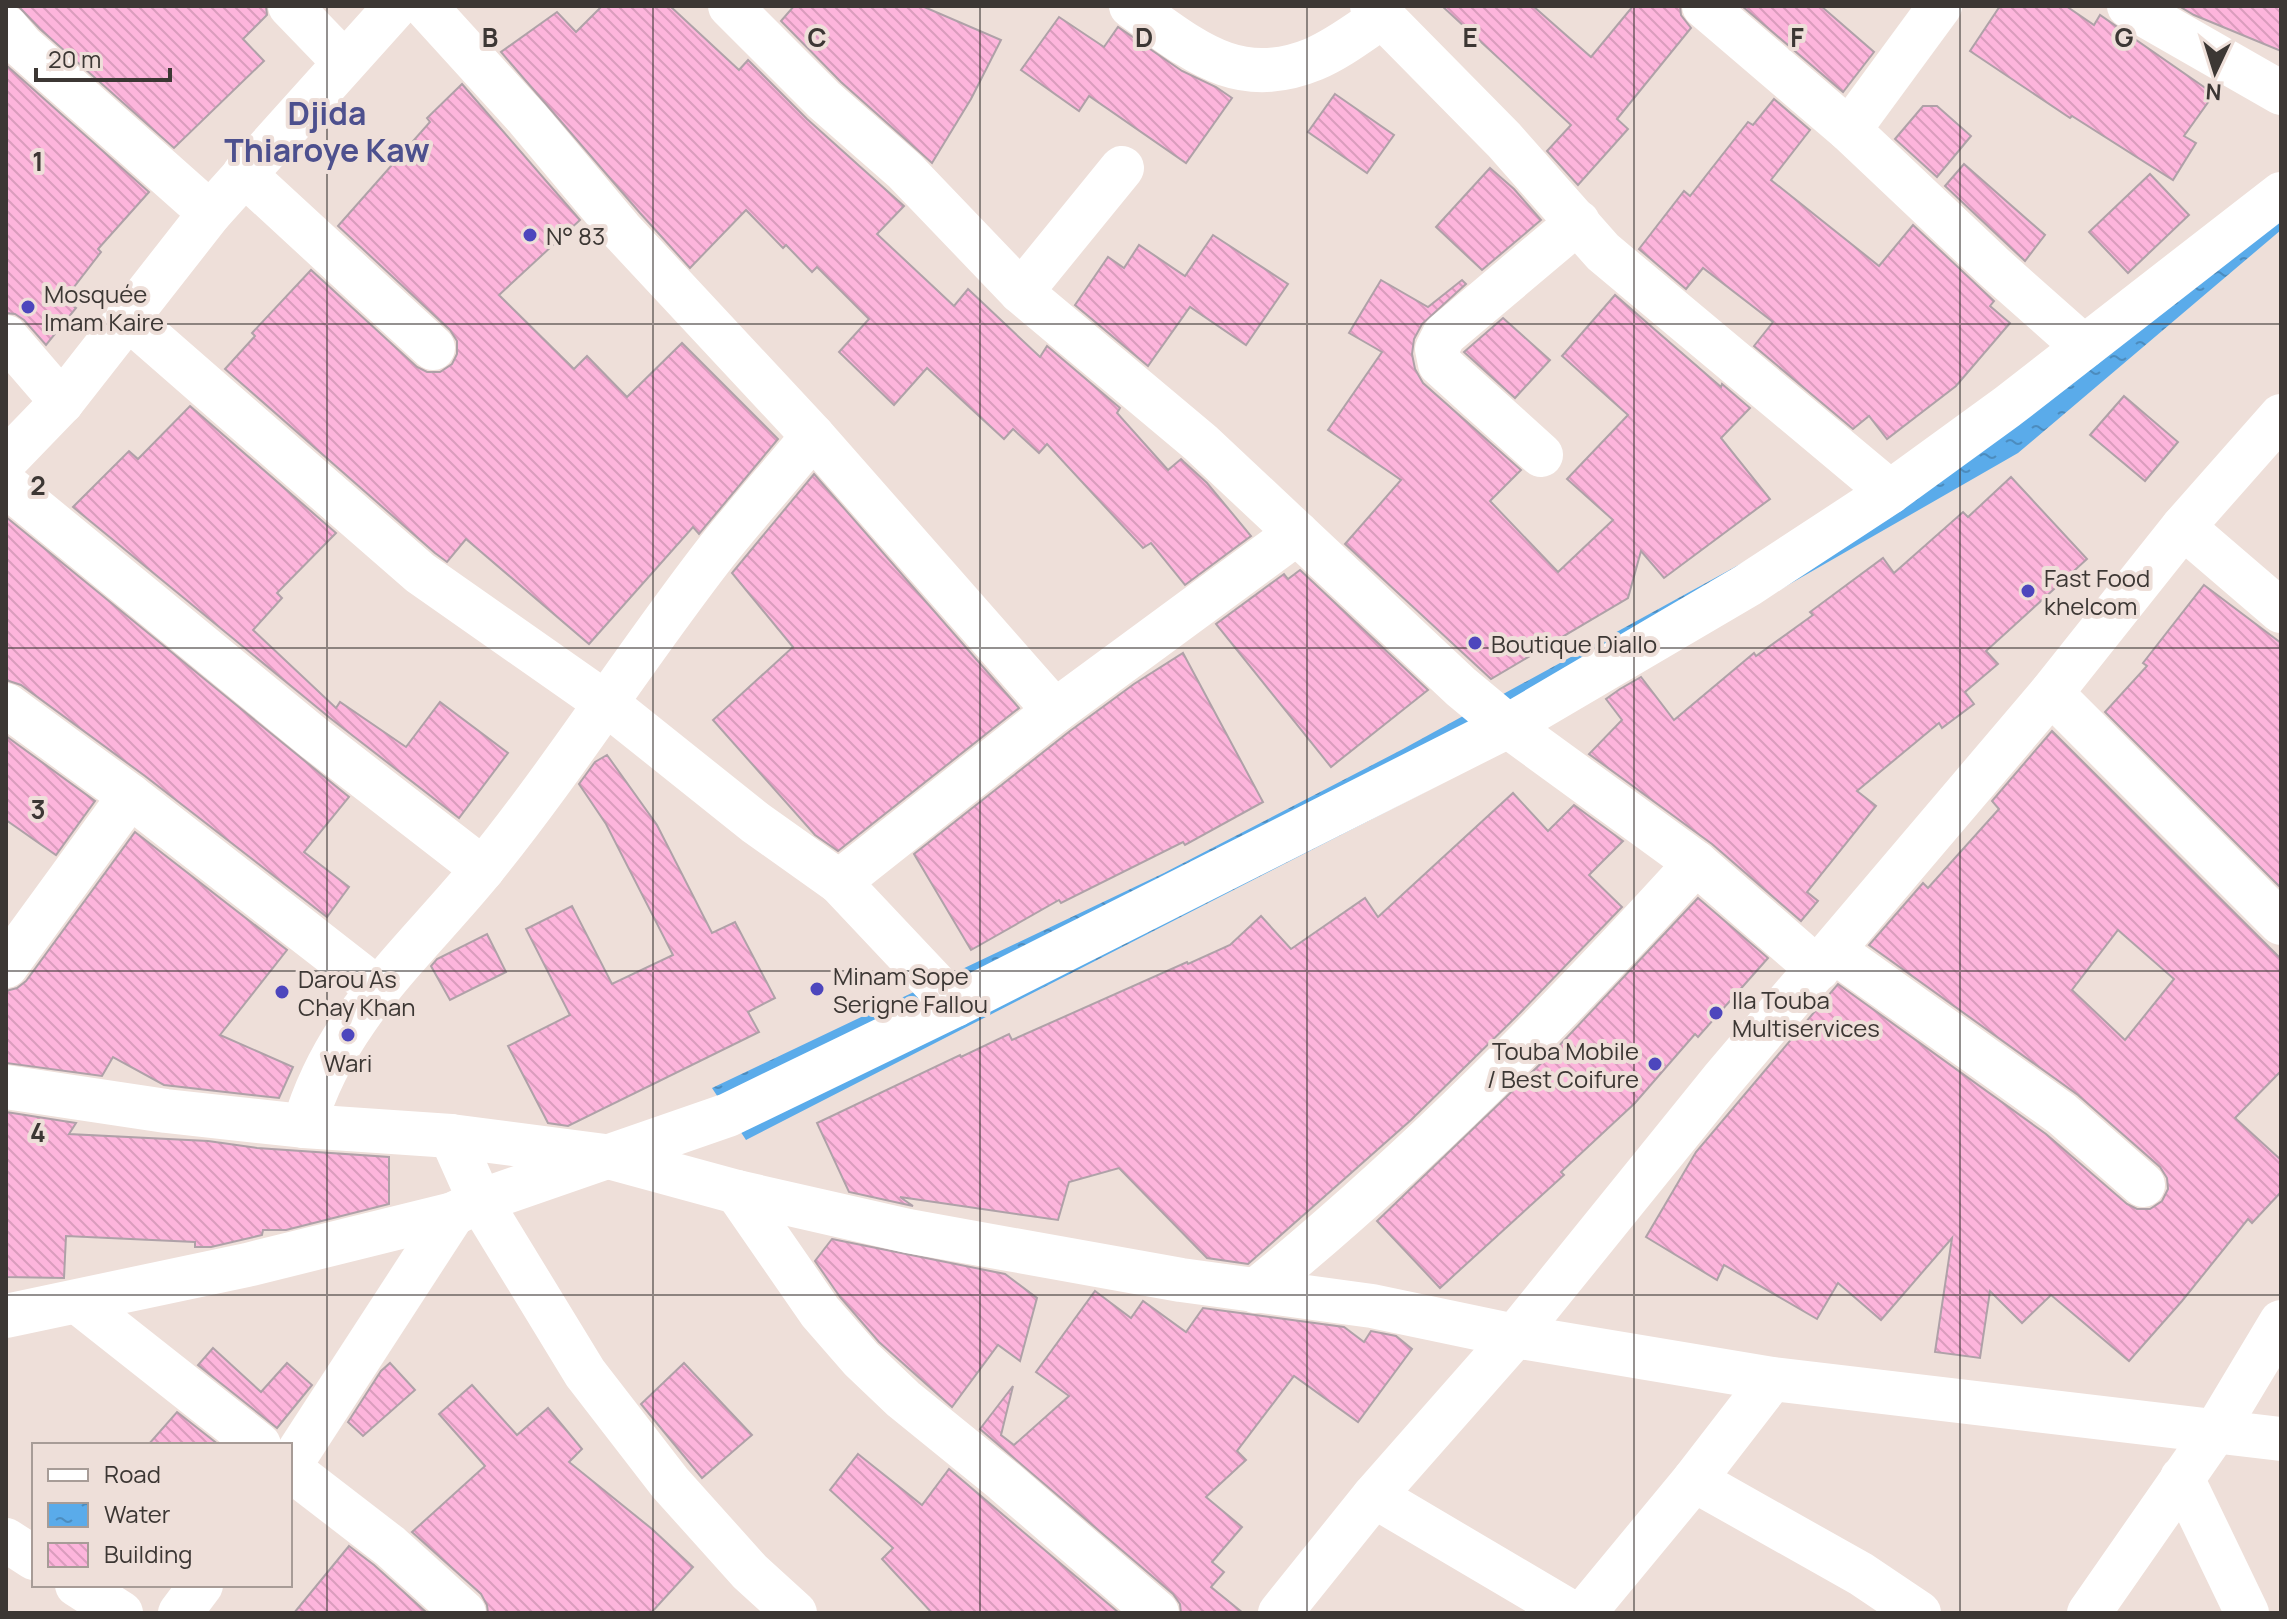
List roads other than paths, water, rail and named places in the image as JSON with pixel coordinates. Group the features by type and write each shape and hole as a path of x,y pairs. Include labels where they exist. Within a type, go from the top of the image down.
{"street":[{"path":"290,6 344,62"},
{"path":"6,460 62,402 210,213 396,6"},
{"path":"425,6 527,118 621,230 813,436 1055,711"},
{"path":"730,6 824,100 905,171 1021,292 1201,443 1461,687 1508,726 1826,960 2062,1114 2143,1185"},
{"path":"1131,6 1198,53 1238,69 1276,72 1317,58 1377,12 1504,140 1603,252 1890,492"},
{"path":"1704,6 1849,130 2084,347"},
{"path":"1849,130 1940,6"},
{"path":"2129,6 2281,93"},
{"path":"6,27 34,57 210,213"},
{"path":"1021,292 1122,168"},
{"path":"244,174 433,348"},
{"path":"6,1316 247,1265 466,1208 605,1156 728,1115 955,1005 1508,726 1748,585 1890,492 2281,194"},
{"path":"1541,455 1440,364 1437,349 1444,335 1578,222"},
{"path":"129,319 420,573 607,704 756,823 839,882 955,1005"},
{"path":"6,337 62,402"},
{"path":"1280,1613 1374,1496 1515,1336 1722,1080 2051,693 2183,527 2281,416"},
{"path":"304,1126 325,1069 344,1035 378,989 483,869 716,552 813,436"},
{"path":"6,485 314,738 483,869"},
{"path":"2183,527 2281,611"},
{"path":"839,882 1055,711 1297,533"},
{"path":"2051,693 2281,923"},
{"path":"6,705 130,796 378,989"},
{"path":"6,966 130,796"},
{"path":"1255,1291 1337,1225 1492,1079 1569,1002 1696,863"},
{"path":"6,1087 102,1103 304,1126 451,1136 605,1156 737,1192 908,1231 1255,1291 1372,1306 1515,1336 1772,1379 2281,1439"},
{"path":"451,1136 466,1208 634,1438 750,1572 795,1613"},
{"path":"737,1192 820,1312 861,1359 903,1399 1157,1613"},
{"path":"292,1464 466,1208"},
{"path":"78,1302 256,1443"},
{"path":"2089,1613 2215,1432 2281,1322"},
{"path":"1584,1613 1694,1480 1772,1379"},
{"path":"292,1469 390,1546 464,1613"},
{"path":"2182,1478 2247,1613"},
{"path":"1694,1480 1861,1574 1919,1613"},
{"path":"1374,1496 1572,1613"},
{"path":"6,1540 32,1557"},
{"path":"80,1587 121,1613"},
{"path":"180,1613 200,1587"}],"water":[{"path":"2281,175 2281,230 2018,453 1454,777 746,1140 712,1088 1164,873 1403,749 1755,556 2046,365"}],"place":[{"name":"N° 83","path":"530,235"},
{"name":"Mosquée Imam Kaire","path":"28,307"},
{"name":"Fast Food khelcom","path":"2028,591"},
{"name":"Boutique Diallo","path":"1475,643"},
{"name":"Minam Sope Serigne Fallou","path":"817,989"},
{"name":"Darou As Chay Khan","path":"282,992"},
{"name":"Ila Touba Multiservices","path":"1716,1013"},
{"name":"Wari","path":"348,1035"},
{"name":"Touba Mobile / Best Coifure","path":"1655,1064"}],"district":[{"name":"Djida Thiaroye Kaw","path":"327,132"}]}
